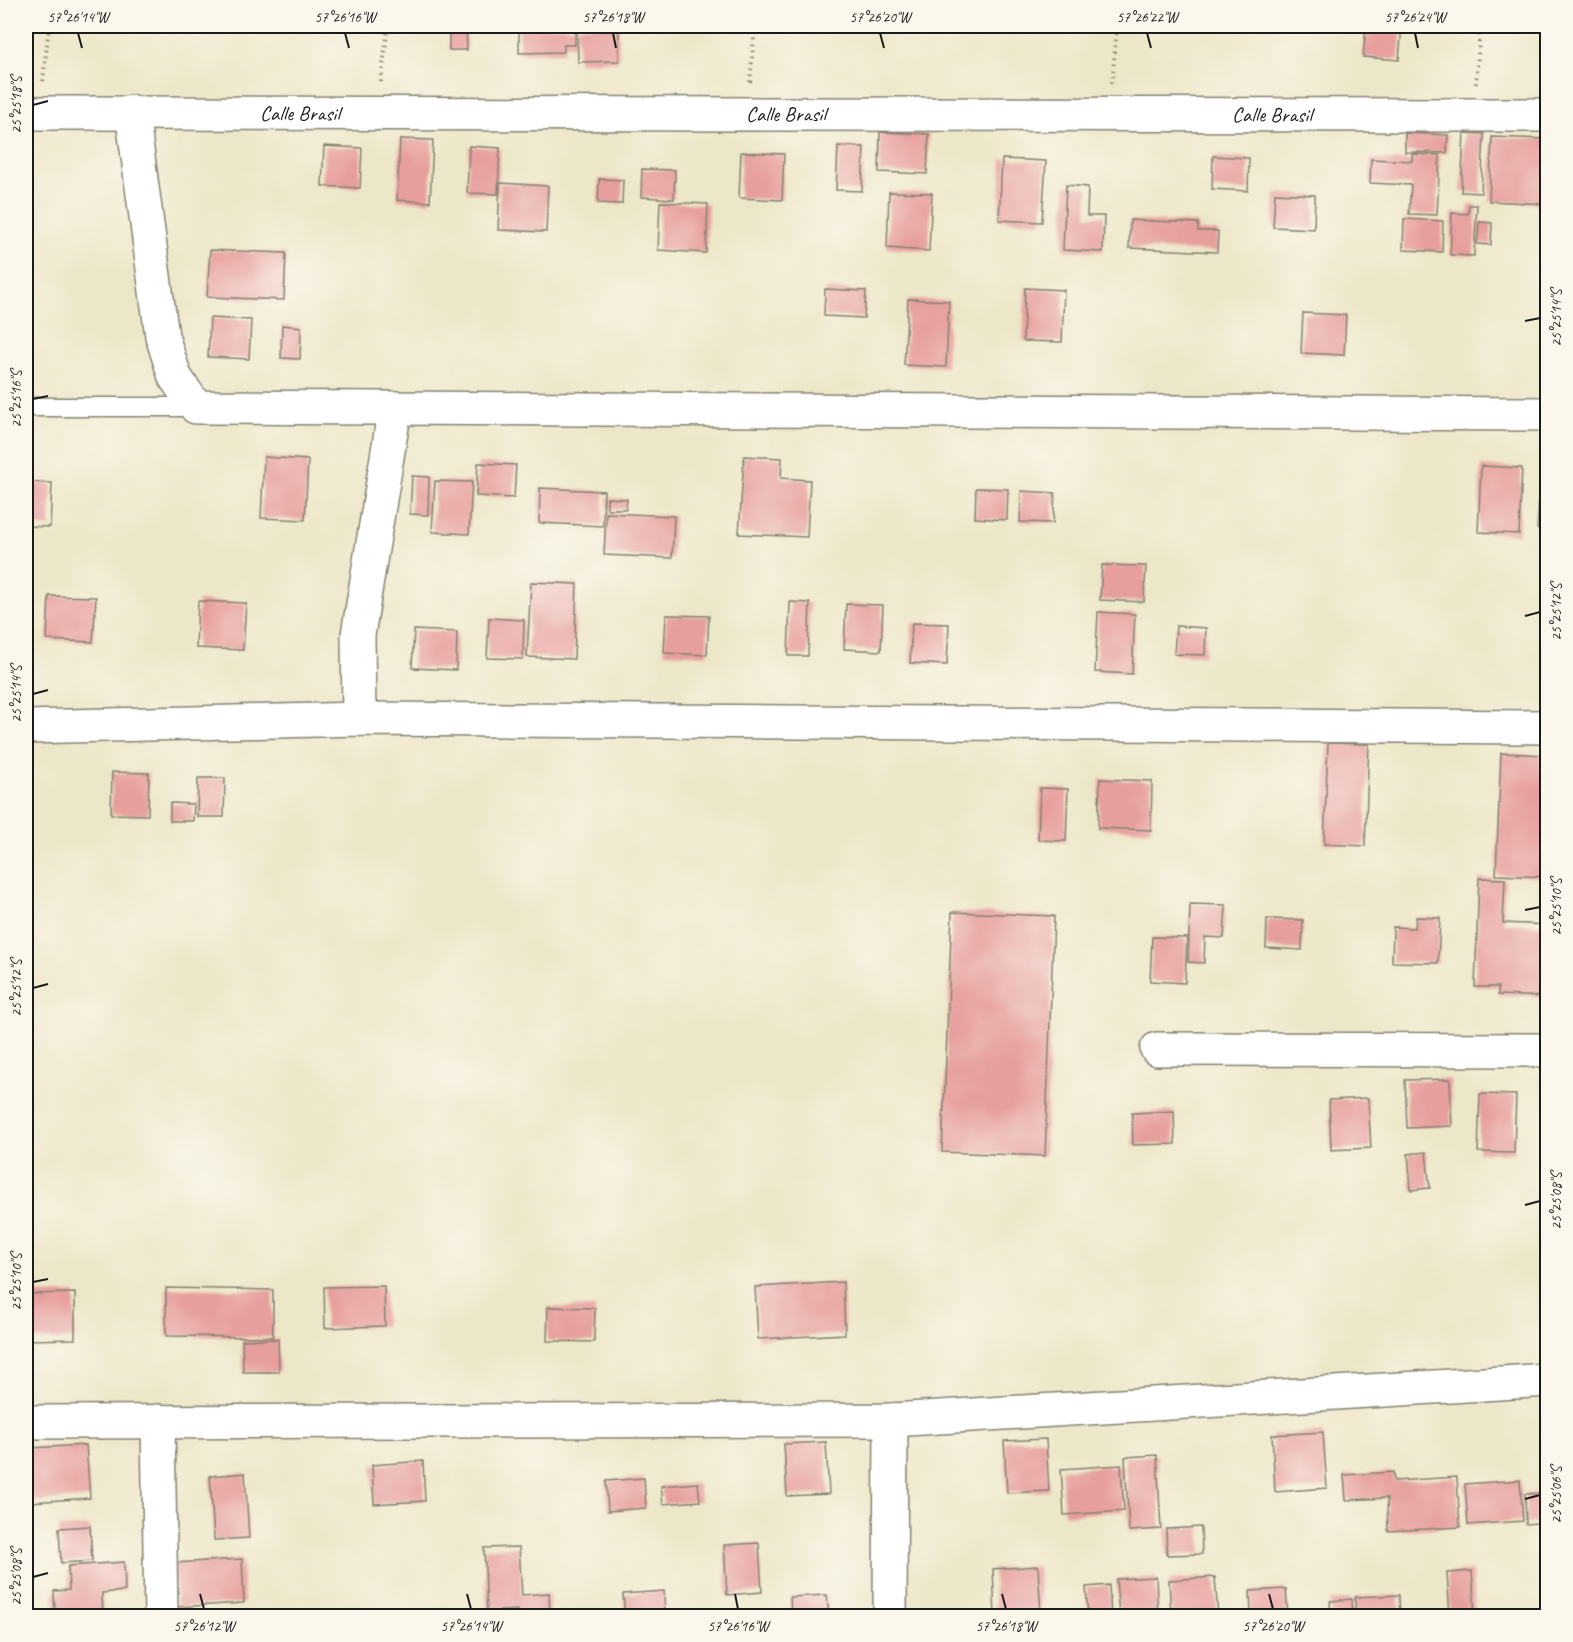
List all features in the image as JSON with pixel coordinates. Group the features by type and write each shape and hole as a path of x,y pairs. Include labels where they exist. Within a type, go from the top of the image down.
{"street":[{"path":"132,112 162,336 175,377 196,407 1548,414"},
{"name":"Calle Brasil","path":"33,113 1548,115"},
{"path":"359,719 358,635 395,408"},
{"path":"26,727 359,719 1548,727"},
{"path":"1157,1049 1548,1050"},
{"path":"26,1422 891,1420 1548,1380"},
{"path":"890,1617 891,1420"},
{"path":"158,1421 161,1617"}],"lane":[{"path":"26,407 196,407"}],"path":[{"path":"33,113 49,26"},
{"path":"378,112 388,26"},
{"path":"747,113 755,26"},
{"path":"1110,114 1117,26"},
{"path":"1474,115 1480,26"}],"building":[{"path":"449,26 466,26 467,50 449,50"},
{"path":"519,26 575,27 575,45 564,45 564,52 519,53"},
{"path":"577,26 619,26 619,61 578,62"},
{"path":"839,26 879,26 879,30 839,31"},
{"path":"1366,26 1402,26 1399,60 1363,57"},
{"path":"880,132 929,134 927,174 879,172"},
{"path":"1405,133 1448,135 1447,153 1405,152"},
{"path":"1464,133 1484,134 1481,193 1461,192"},
{"path":"1492,137 1548,139 1548,204 1489,201"},
{"path":"400,139 433,140 430,202 397,200"},
{"path":"324,146 362,148 360,188 322,186"},
{"path":"469,146 500,148 498,194 467,193"},
{"path":"838,146 864,147 862,191 836,190"},
{"path":"741,152 784,154 782,200 739,198"},
{"path":"1412,154 1440,155 1437,215 1409,214 1411,185 1370,183 1371,159 1412,161"},
{"path":"1213,156 1249,158 1248,191 1212,189"},
{"path":"1002,159 1046,161 1042,222 999,220"},
{"path":"642,169 675,170 674,199 641,197"},
{"path":"599,179 623,180 622,204 598,203"},
{"path":"500,183 548,186 546,232 498,230"},
{"path":"1066,185 1088,187 1087,216 1104,216 1103,252 1063,250"},
{"path":"889,192 932,193 929,251 887,248"},
{"path":"1275,193 1315,195 1314,229 1273,227"},
{"path":"660,202 708,204 706,253 658,250"},
{"path":"1469,205 1477,205 1474,256 1450,255 1452,213 1468,214"},
{"path":"1404,219 1443,221 1442,252 1403,250"},
{"path":"1130,220 1198,223 1198,231 1218,231 1217,252 1129,248"},
{"path":"1479,222 1492,223 1491,245 1477,244"},
{"path":"210,250 286,253 284,300 207,297"},
{"path":"1025,288 1064,290 1062,342 1023,341"},
{"path":"825,289 866,291 864,318 824,316"},
{"path":"908,299 949,301 946,367 904,365"},
{"path":"1303,313 1346,315 1344,355 1301,353"},
{"path":"210,318 251,320 249,359 208,357"},
{"path":"282,325 301,327 300,359 281,358"},
{"path":"744,456 782,458 781,478 810,480 807,537 739,534"},
{"path":"264,457 308,460 305,520 261,518"},
{"path":"478,463 516,465 514,498 476,496"},
{"path":"1481,466 1522,468 1519,534 1478,532"},
{"path":"412,476 429,477 428,515 410,514"},
{"path":"435,481 472,482 469,534 432,532"},
{"path":"1540,481 1548,481 1548,529 1537,529"},
{"path":"26,482 52,483 50,527 26,526"},
{"path":"540,488 604,491 603,526 539,523"},
{"path":"976,488 1008,489 1007,520 975,518"},
{"path":"1021,491 1055,493 1053,523 1020,522"},
{"path":"607,498 627,499 626,509 607,509"},
{"path":"606,513 674,516 672,558 604,555"},
{"path":"1102,565 1146,566 1144,602 1100,600"},
{"path":"531,582 577,584 574,659 527,657"},
{"path":"49,596 96,597 93,642 47,640"},
{"path":"198,601 246,603 243,650 196,648"},
{"path":"790,602 810,603 808,656 788,656"},
{"path":"846,604 883,605 881,651 844,649"},
{"path":"1098,612 1135,614 1132,674 1095,672"},
{"path":"666,615 709,616 707,655 664,653"},
{"path":"489,618 524,620 523,659 487,658"},
{"path":"912,623 949,624 947,665 910,663"},
{"path":"1176,626 1206,628 1205,655 1174,654"},
{"path":"414,630 457,632 456,670 412,668"},
{"path":"1328,743 1369,744 1365,846 1324,844"},
{"path":"1501,753 1548,755 1546,877 1496,875"},
{"path":"112,772 149,773 148,815 111,814"},
{"path":"198,778 225,778 224,817 197,817"},
{"path":"1100,779 1152,781 1151,830 1098,828"},
{"path":"1040,788 1068,789 1066,841 1038,840"},
{"path":"170,803 194,804 193,821 170,821"},
{"path":"1479,878 1505,879 1503,923 1548,925 1545,997 1498,995 1498,987 1475,987"},
{"path":"1190,904 1226,905 1224,938 1205,937 1204,963 1188,962"},
{"path":"952,912 1054,916 1045,1156 942,1152"},
{"path":"1416,917 1440,918 1438,963 1392,962 1393,927 1415,928"},
{"path":"1267,919 1303,920 1302,950 1266,948"},
{"path":"1152,937 1187,938 1185,983 1150,981"},
{"path":"1450,1079 1452,1126 1407,1128 1405,1080"},
{"path":"1480,1094 1516,1095 1514,1153 1478,1152"},
{"path":"1368,1098 1371,1148 1331,1150 1329,1100"},
{"path":"1174,1111 1175,1144 1133,1145 1132,1113"},
{"path":"1426,1152 1430,1188 1411,1190 1408,1154"},
{"path":"843,1282 845,1334 758,1339 755,1287"},
{"path":"384,1286 385,1326 325,1328 324,1287"},
{"path":"166,1288 273,1290 273,1337 166,1336"},
{"path":"75,1293 75,1339 26,1340 26,1294"},
{"path":"548,1307 595,1308 594,1342 547,1341"},
{"path":"278,1339 279,1372 243,1372 242,1340"},
{"path":"1323,1432 1327,1488 1275,1492 1272,1435"},
{"path":"1046,1439 1049,1491 1007,1493 1004,1441"},
{"path":"826,1442 829,1494 787,1496 784,1444"},
{"path":"86,1445 90,1498 31,1502 29,1448"},
{"path":"1157,1455 1161,1529 1129,1531 1125,1457"},
{"path":"423,1461 425,1501 374,1504 372,1465"},
{"path":"1121,1465 1124,1511 1064,1515 1061,1469"},
{"path":"1393,1472 1394,1481 1457,1477 1460,1527 1388,1531 1387,1498 1346,1500 1344,1475"},
{"path":"245,1473 249,1538 214,1540 210,1476"},
{"path":"644,1478 646,1508 608,1511 606,1481"},
{"path":"1520,1480 1523,1521 1468,1525 1465,1484"},
{"path":"698,1483 700,1501 663,1504 661,1486"},
{"path":"1548,1493 1548,1522 1526,1524 1525,1494"},
{"path":"90,1526 92,1561 61,1563 59,1528"},
{"path":"1201,1527 1202,1554 1167,1555 1166,1529"},
{"path":"759,1543 762,1592 727,1595 724,1545"},
{"path":"519,1547 522,1595 549,1593 550,1616 518,1616 517,1610 487,1612 484,1548"},
{"path":"242,1559 244,1603 177,1607 174,1563"},
{"path":"124,1562 125,1591 102,1593 103,1616 55,1616 54,1591 69,1590 68,1566"},
{"path":"1038,1566 1041,1616 995,1616 993,1569"},
{"path":"1472,1571 1475,1616 1450,1616 1447,1573"},
{"path":"1156,1577 1158,1616 1119,1616 1116,1579"},
{"path":"1215,1577 1218,1616 1171,1616 1169,1580"},
{"path":"1109,1585 1111,1616 1088,1616 1086,1587"},
{"path":"1286,1589 1288,1616 1251,1616 1250,1591"},
{"path":"664,1591 665,1616 625,1616 623,1594"},
{"path":"827,1595 829,1616 791,1616 790,1597"},
{"path":"1399,1595 1400,1616 1356,1616 1355,1597"},
{"path":"1352,1599 1353,1616 1331,1616 1330,1601"}]}
